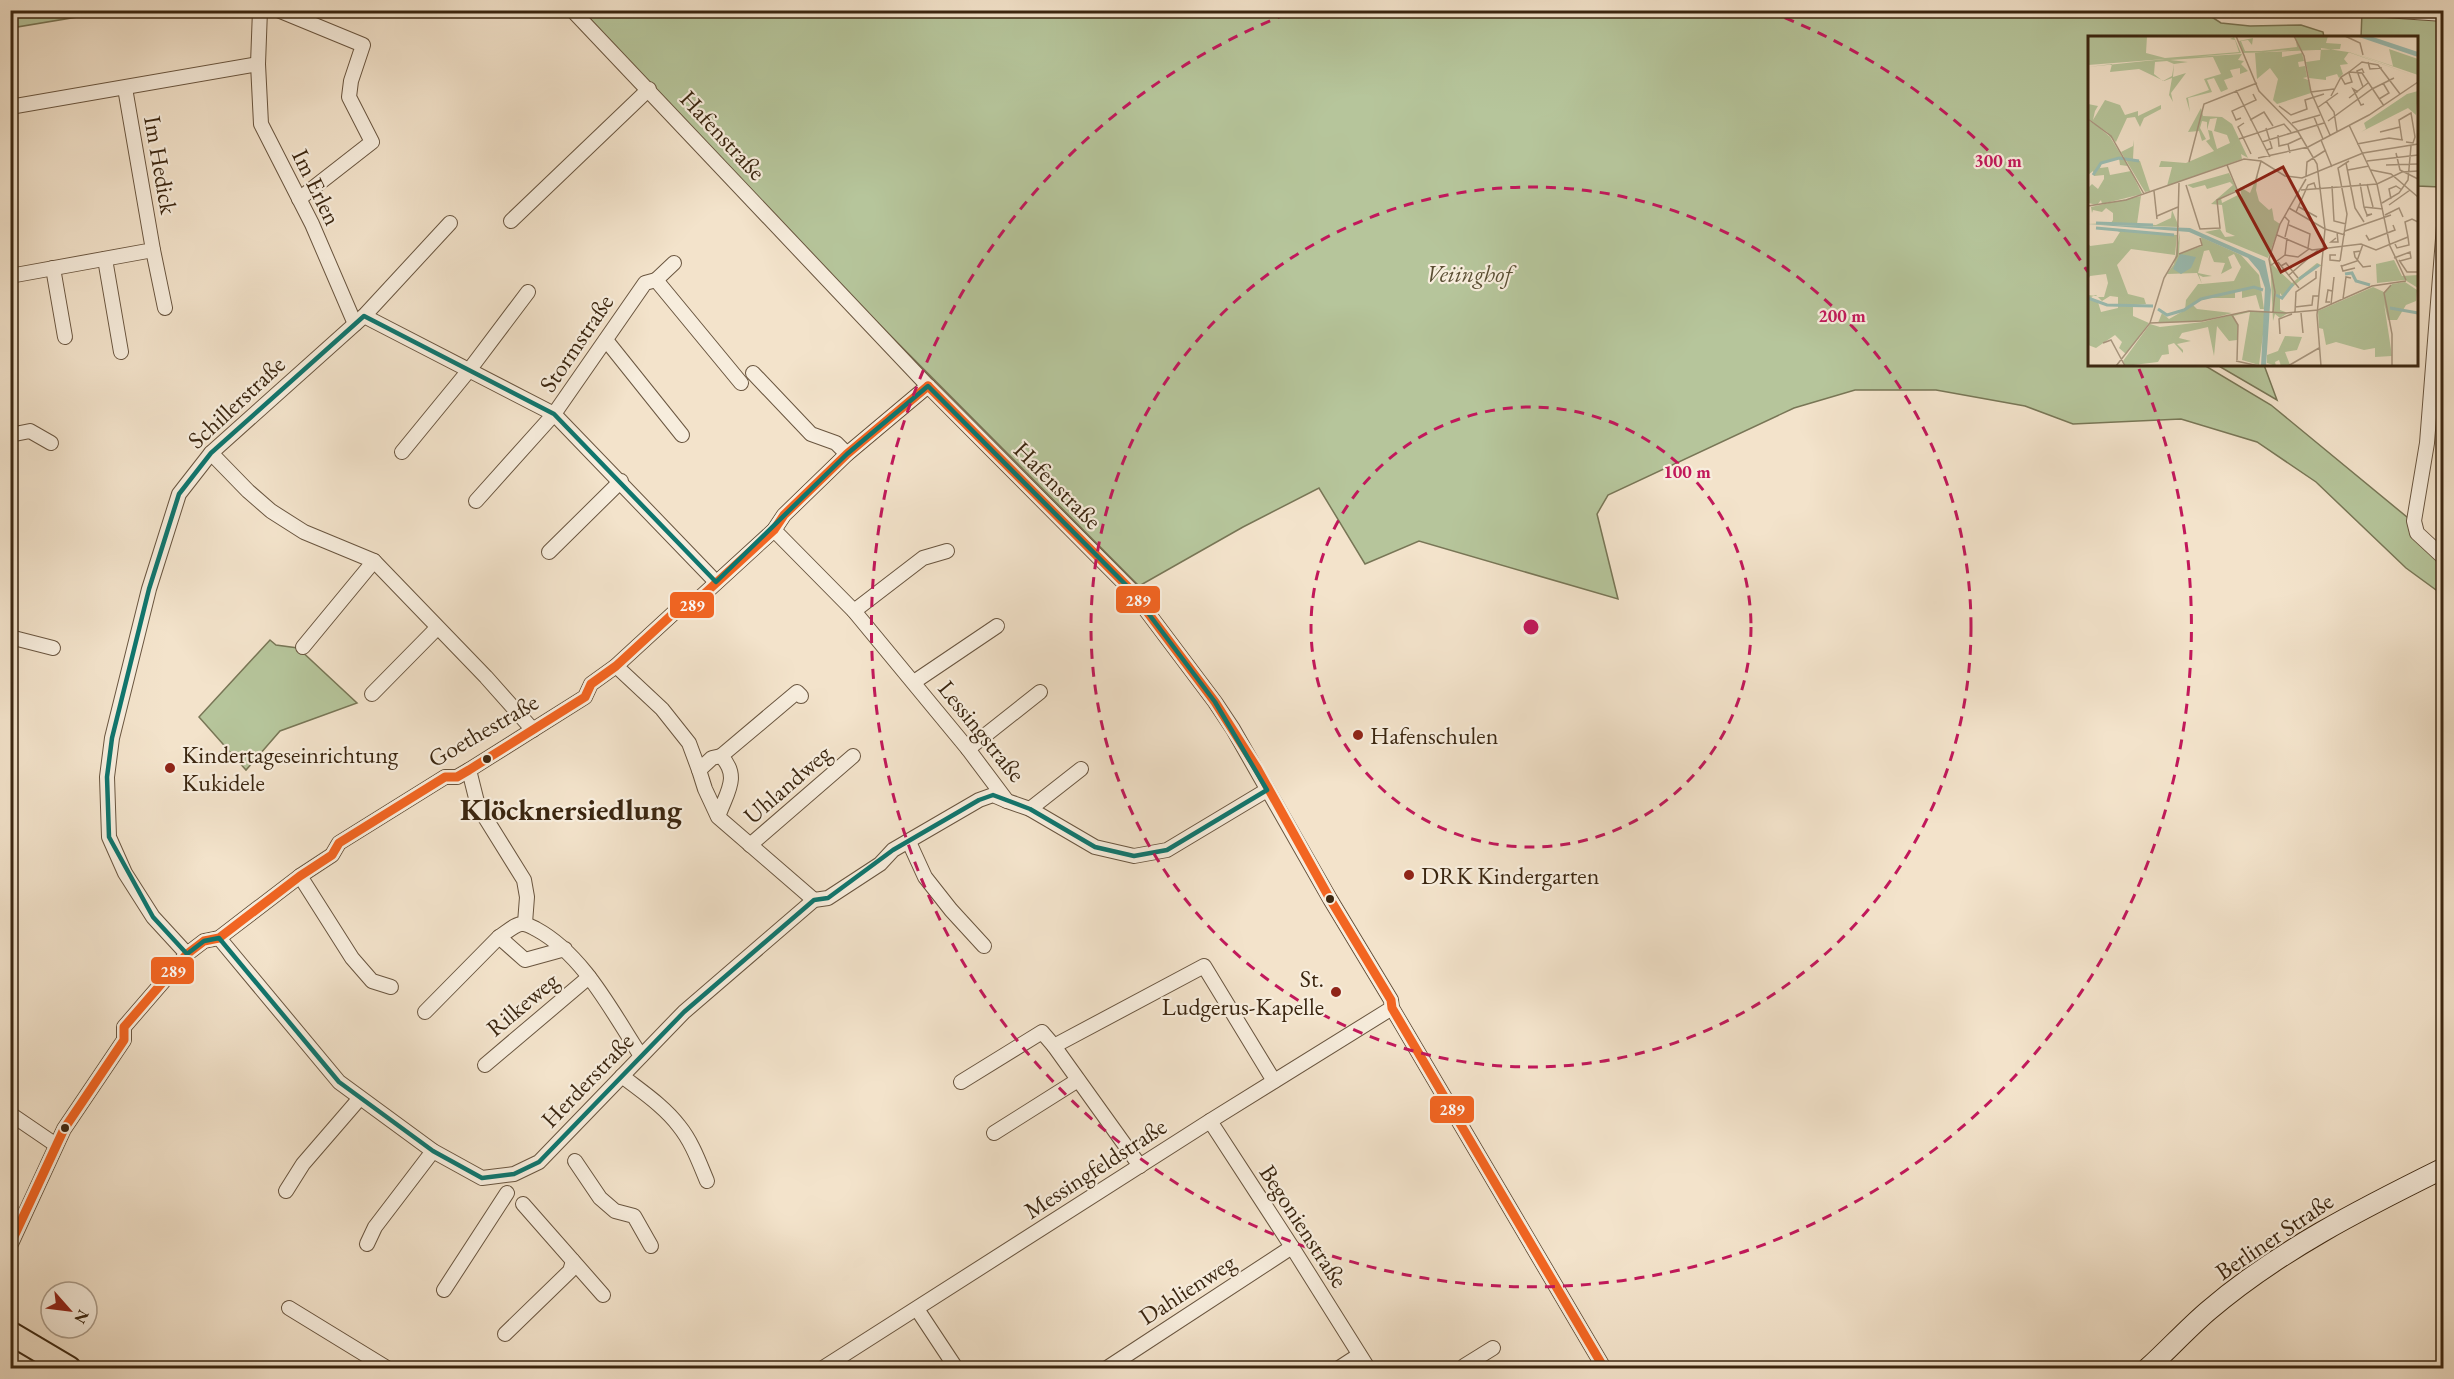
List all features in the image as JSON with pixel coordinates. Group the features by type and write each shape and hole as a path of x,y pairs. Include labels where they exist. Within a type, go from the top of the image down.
{"main road":[{"name":"Berliner Straße","path":"2148,1368 2209,1311 2266,1267 2366,1206 2444,1168"},
{"path":"10,1333 69,1368"}],"street":[{"name":"Im Erlen","path":"260,10 258,64 261,124 360,320"},
{"path":"278,10 363,45 351,81 349,97 372,142 299,199"},
{"name":"Hafenstraße","path":"572,10 928,386 1130,590 1215,702 1257,768 1267,790 1391,1000 1392,1008 1605,1368"},
{"path":"2385,10 2444,14"},
{"path":"10,107 258,64"},
{"name":"Im Hedick","path":"125,88 165,308"},
{"name":"Hafenstraße","path":"511,221 649,89"},
{"name":"Schillerstraße","path":"187,954 153,917 125,873 110,837 107,777 112,738 149,589 179,494 211,453 360,320 450,223"},
{"path":"2444,226 2427,443 2414,521 2417,533 2444,558"},
{"name":"Im Hedick","path":"10,276 153,250"},
{"path":"105,259 121,352"},
{"name":"Stormstraße","path":"476,501 554,414 645,283 656,280 674,263"},
{"path":"53,268 65,337"},
{"path":"656,280 741,383"},
{"path":"402,452 470,369 528,292"},
{"path":"360,320 470,369 554,414 716,582"},
{"path":"606,340 682,435"},
{"path":"753,373 811,434 836,443 847,454"},
{"name":"Goethestraße","path":"10,1246 56,1145 80,1103 124,1040 124,1027 187,954 204,941 219,938 300,876 332,855 339,843 445,777 457,777 469,770 585,697 591,684 616,666 678,609 691,606 774,530 784,515 847,454 928,386"},
{"path":"10,435 30,431 51,442"},
{"path":"211,453 271,511 304,532 374,561 533,730"},
{"path":"549,552 621,481"},
{"name":"Lessingstraße","path":"774,530 854,611 969,749 1007,801 1030,809 1095,848 1134,856 1167,850 1267,790"},
{"path":"854,611 923,558 947,551"},
{"path":"303,647 374,561"},
{"path":"914,682 997,626"},
{"path":"372,694 437,628"},
{"path":"10,637 53,648"},
{"path":"616,666 662,709 689,743 705,789 718,817 814,900"},
{"path":"699,770 712,758 721,756 797,692 801,696"},
{"path":"969,749 1040,692"},
{"path":"718,817 733,776 730,766 721,756"},
{"name":"Uhlandweg","path":"750,845 853,756"},
{"path":"1030,809 1081,769"},
{"path":"469,770 478,806 520,870 524,880 527,897 525,923"},
{"name":"Herderstraße","path":"219,938 339,1082 433,1151 482,1178 514,1174 539,1162 684,1012 814,900 828,898 880,864 893,850 979,800 993,795 1007,801"},
{"path":"909,842 925,877 984,946"},
{"path":"300,876 352,958 372,981 391,987"},
{"path":"424,1012 499,937 525,923 565,949 589,977 641,1056"},
{"path":"499,937 525,960 565,949"},
{"path":"1054,1046 1204,966 1274,1081"},
{"name":"Rilkeweg","path":"485,1065 589,977"},
{"name":"Messingfeldstraße","path":"823,1368 1210,1121 1392,1008"},
{"path":"961,1082 1042,1032 1140,1166"},
{"path":"622,1076 662,1107 680,1126 707,1181"},
{"path":"994,1133 1078,1080"},
{"path":"286,1191 303,1164 360,1098"},
{"path":"10,1111 12,1115 56,1145"},
{"name":"Begonienstraße","path":"1210,1121 1368,1368"},
{"path":"367,1244 375,1227 433,1151"},
{"path":"575,1161 600,1198 615,1211 634,1216 651,1246"},
{"path":"444,1290 507,1193"},
{"path":"523,1204 603,1295"},
{"name":"Dahlienweg","path":"1107,1368 1292,1247"},
{"path":"505,1334 570,1271 573,1261"},
{"path":"290,1308 387,1368"},
{"path":"917,1309 956,1368"},
{"path":"1464,1366 1493,1348"},
{"path":"1339,1368 1359,1355"}],"highlighted area":[{"path":"364,316 554,414 716,582 847,454 928,386 1130,589 1215,702 1267,790 1167,850 1134,856 1095,847 1030,809 993,795 979,800 893,850 828,898 814,900 684,1012 539,1162 514,1174 482,1178 433,1151 339,1082 219,938 204,941 187,954 153,917 109,837 107,777 112,738 149,589 179,494 211,453"}],"green space":[{"path":"11,10 113,10 113,11 11,28"},
{"name":"Veiinghof","path":"2201,10 2221,23 2250,26 2301,25 2323,32 2324,36 2088,36 2088,366 2206,366 2271,405 2413,522 2443,563 2443,595 2406,568 2316,482 2257,442 2181,419 2073,424 2025,406 1936,390 1855,390 1794,408 1608,495 1597,514 1618,599 1419,541 1365,564 1319,488 1243,527 1139,586 568,11"},
{"path":"2362,12 2443,18 2444,147 2440,187 2418,186 2418,36 2361,36"},
{"path":"2219,366 2264,366 2277,400"},
{"path":"270,640 276,645 298,648 357,703 280,731 246,770 199,717"}],"transit line":[{"name":"289","path":"928,386 1130,589 1215,702 1257,768 1330,899 1391,1000 1392,1008 1604,1368"},
{"name":"289","path":"10,1245 64,1129 124,1040 124,1027 187,954 204,941 219,938 300,876 332,855 339,843 445,777 457,777 469,770 585,697 591,684 616,666 678,609 691,606 774,530 784,515 847,454 928,386"}],"place":[{"name":"Hafenschulen","path":"1358,735"},
{"name":"Kindertageseinrichtung Kukidele","path":"170,768"},
{"name":"DRK Kindergarten","path":"1409,875"},
{"name":"St. Ludgerus-Kapelle","path":"1336,992"}],"district":[{"name":"Klöcknersiedlung","path":"571,809"}]}
